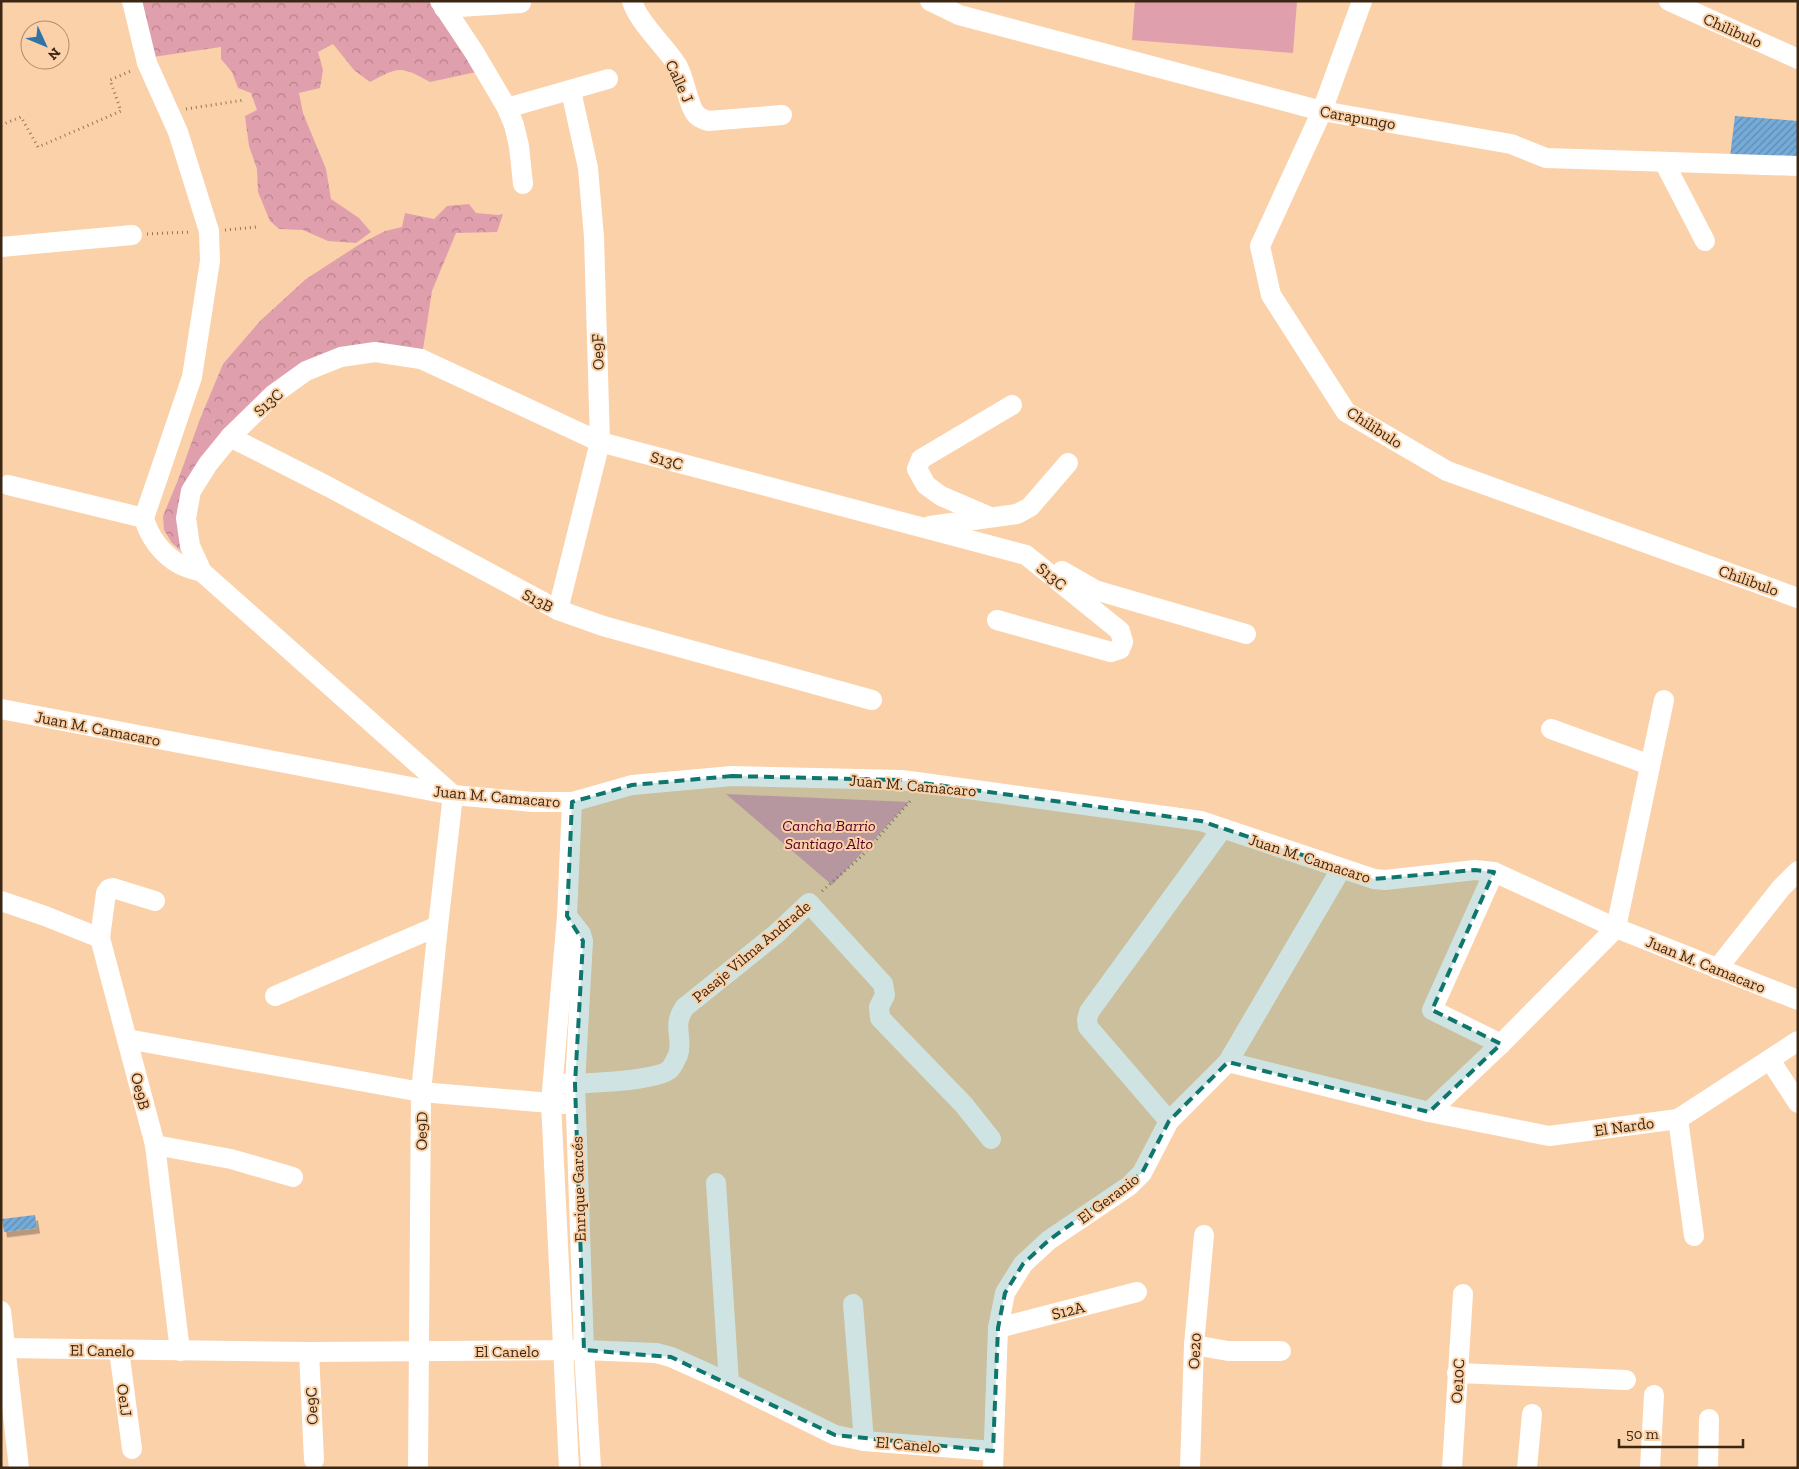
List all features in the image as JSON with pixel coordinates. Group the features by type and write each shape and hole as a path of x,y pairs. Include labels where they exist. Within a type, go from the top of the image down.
{"street":[{"path":"132,1 147,63 178,132 209,231 210,261 192,376 144,518 147,531 156,544 180,565 202,572 453,795"},
{"name":"Calle J","path":"632,1 643,21 677,66 694,112 700,118 708,121 782,115"},
{"name":"Carapungo","path":"930,1 959,15 1322,111 1511,144 1546,158 1798,166"},
{"name":"Chilibulo","path":"1362,1 1322,111 1260,246 1271,295 1346,412 1447,471 1798,598"},
{"name":"Chilibulo","path":"1668,1 1798,59"},
{"path":"442,4 521,3"},
{"path":"442,4 507,108 514,125 519,146 523,184"},
{"path":"507,108 608,79"},
{"name":"Oe9F","path":"558,610 600,442 593,227 588,168 571,91"},
{"path":"1664,162 1705,241"},
{"path":"1,247 132,235"},
{"name":"S13C","path":"202,572 190,546 186,518 191,491 208,464 230,437 274,394 306,371 341,357 375,352 421,360 600,442 1026,555 1120,631 1123,642 1120,649 1111,652 997,620"},
{"path":"990,517 940,496 926,485 917,469 921,459 1012,405"},
{"name":"S13B","path":"230,437 329,487 558,610 603,626 872,700"},
{"path":"922,527 1017,514 1030,507 1068,464"},
{"path":"8,485 144,518"},
{"path":"1026,555 1048,564 1095,590 1246,634"},
{"path":"1228,1062 1429,1112 1501,1044 1616,928 1664,700"},
{"name":"Juan M. Camacaro","path":"1,710 453,795 533,802 572,802 632,785 732,776 924,782 1201,821 1374,880 1475,870 1494,872 1616,928 1798,1000"},
{"path":"1552,729 1650,765"},
{"name":"Oe9D","path":"418,1468 422,1092 453,795"},
{"name":"Enrique Garcés","path":"570,1468 552,1094 567,916 572,802"},
{"path":"1169,1121 1088,1027 1087,1020 1089,1012 1222,829"},
{"name":"El Geranio","path":"993,1459 998,1328 1005,1293 1023,1264 1049,1240 1121,1191 1142,1173 1169,1121 1228,1062 1341,869"},
{"path":"1717,969 1781,888 1798,870"},
{"path":"1494,872 1432,1010 1501,1044"},
{"path":"1,901 100,938 106,893 109,889 114,888 155,901"},
{"path":"809,903 883,984 885,995 879,1007 880,1018 964,1105 991,1139"},
{"name":"Pasaje Vilma Andrade","path":"552,1094 575,1084 653,1077 670,1070 679,1053 678,1027 680,1014 685,1007 776,934 809,903"},
{"name":"Enrique Garcés","path":"567,916 581,934 583,941 575,1104 584,1350 591,1468"},
{"path":"275,996 438,926"},
{"name":"Oe9B","path":"100,938 154,1145 180,1350"},
{"path":"127,1039 422,1092 552,1094 575,1104"},
{"name":"El Nardo","path":"1429,1112 1549,1136 1678,1119 1798,1041"},
{"path":"1770,1060 1798,1103"},
{"path":"1678,1119 1694,1236"},
{"path":"154,1145 231,1159 292,1178"},
{"path":"716,1184 729,1383"},
{"name":"Oe20","path":"1190,1468 1194,1345 1204,1235"},
{"name":"S12A","path":"998,1328 1137,1292"},
{"name":"Oe10C","path":"1452,1468 1463,1294"},
{"path":"853,1304 864,1441"},
{"path":"1,1311 3,1348 19,1468"},
{"path":"1194,1345 1228,1351 1282,1351"},
{"name":"El Canelo","path":"3,1348 309,1352 584,1350 656,1353 671,1357 729,1383 835,1435 864,1441 993,1459"},
{"name":"Oe1J","path":"119,1350 132,1449"},
{"name":"Oe9C","path":"309,1352 314,1460"},
{"path":"1457,1373 1626,1380"},
{"path":"1650,1468 1654,1395"},
{"path":"1528,1468 1532,1414"},
{"path":"1708,1468 1710,1419"}],"path":[{"path":"1,125 22,117 38,147 121,112 110,80 147,63"},
{"path":"182,110 244,100"},
{"path":"132,235 256,227"},
{"name":"Pasaje Vilma Andrade","path":"809,903 862,856 891,824 924,782"}],"highlighted area":[{"path":"732,776 901,780 1201,821 1374,879 1475,870 1494,872 1432,1010 1501,1044 1429,1112 1228,1062 1169,1121 1142,1173 1049,1240 1023,1264 1005,1293 998,1328 993,1451 835,1435 671,1357 584,1350 575,1084 583,941 567,916 572,802 632,785"}],"green space":[{"path":"141,1 434,1 481,71 430,82 413,73 400,70 388,73 370,82 354,70 333,44 318,52 323,70 320,88 299,93 303,113 326,169 331,199 359,218 371,232 356,243 328,241 303,230 279,229 270,221 258,192 257,169 249,146 245,116 257,110 251,93 238,88 232,72 221,59 221,47 153,57"},
{"path":"1135,1 1297,1 1293,53 1132,40"},
{"path":"469,204 476,213 503,214 497,232 456,233 432,291 423,349 340,348 201,460 186,555 172,543 164,530 163,516 223,364 260,321 306,279 360,244 385,231 402,227 405,213 434,219 447,206"},
{"name":"Cancha Barrio Santiago Alto","path":"726,794 909,802 832,885"}],"building":[{"path":"1735,116 1798,121 1798,158 1730,157"},
{"path":"35,1215 37,1228 4,1232 2,1219"}]}
